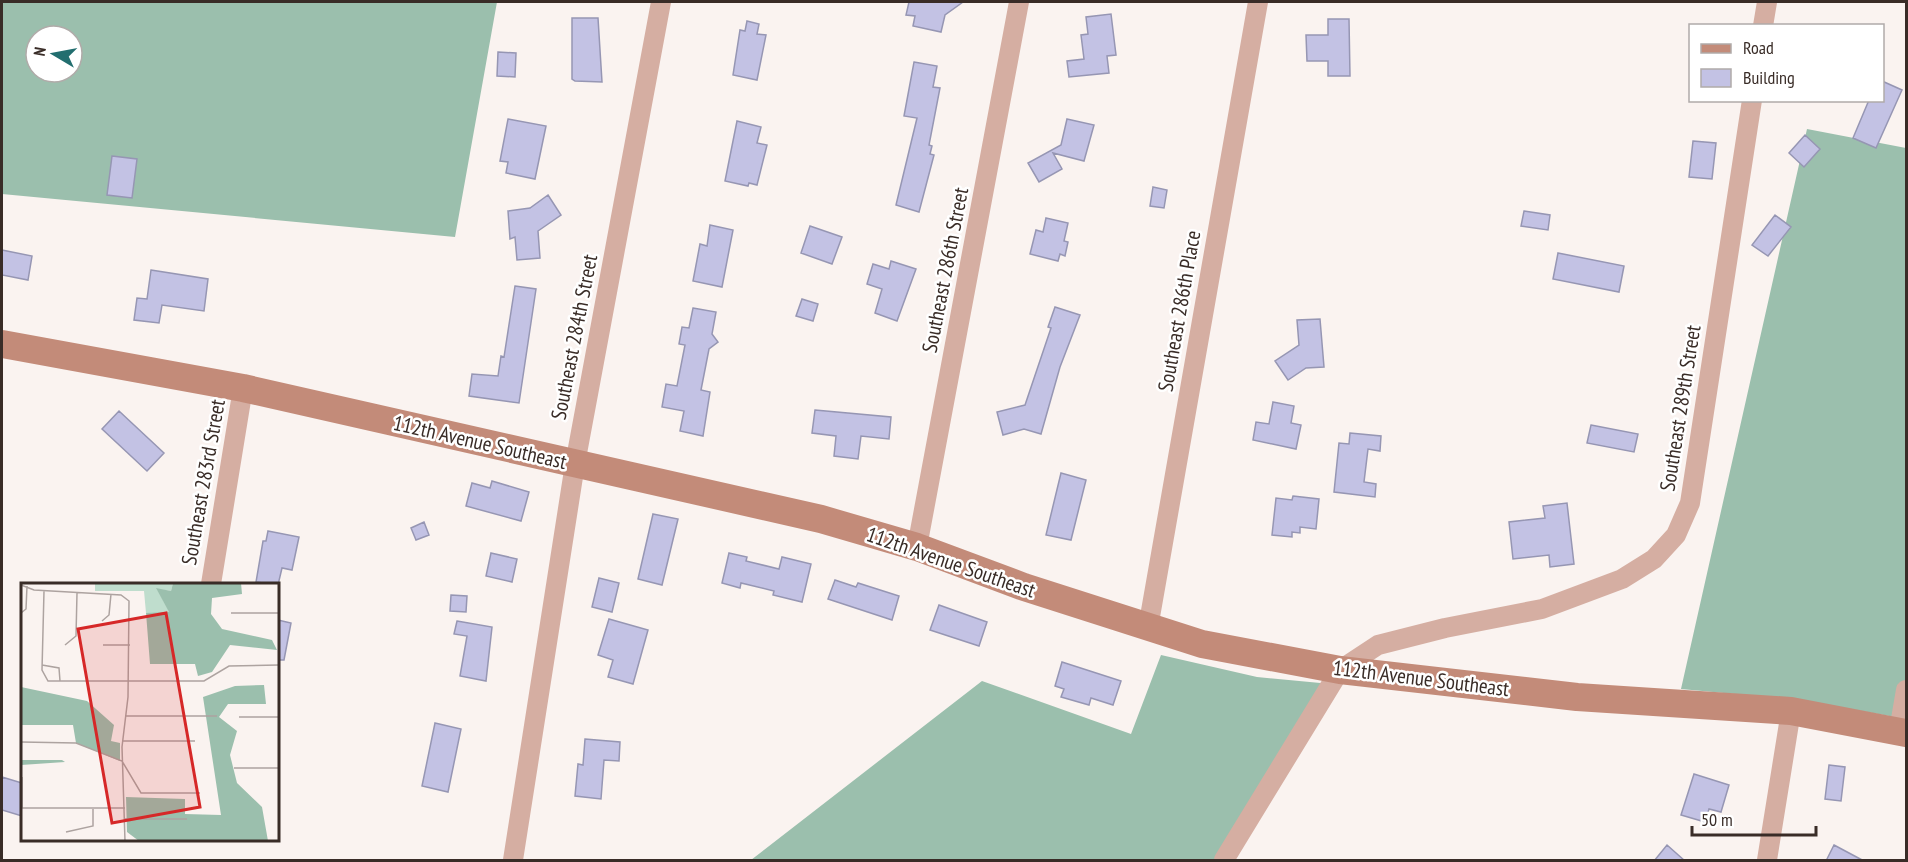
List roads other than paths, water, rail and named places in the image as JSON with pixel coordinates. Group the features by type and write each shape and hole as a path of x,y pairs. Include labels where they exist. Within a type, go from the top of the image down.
{"street":[{"name":"Southeast 284th Street","path":"513,861 575,464 661,2"},
{"name":"Southeast 286th Street","path":"917,547 1019,2"},
{"name":"Southeast 286th Place","path":"1148,628 1257,2"},
{"path":"1763,24 1767,2"},
{"name":"Southeast 289th Street","path":"1340,670 1378,645 1444,628 1542,609 1622,579 1654,559 1676,535 1690,502 1752,102"},
{"name":"112th Avenue Southeast","path":"2,344 243,388 821,519 917,547 1148,628 1202,644 1340,670 1577,697 1791,711 1903,732"},
{"name":"Southeast 283rd Street","path":"211,583 243,388"},
{"path":"1224,861 1340,670"},
{"path":"1903,732 1906,690"},
{"path":"1767,861 1791,711"}]}
